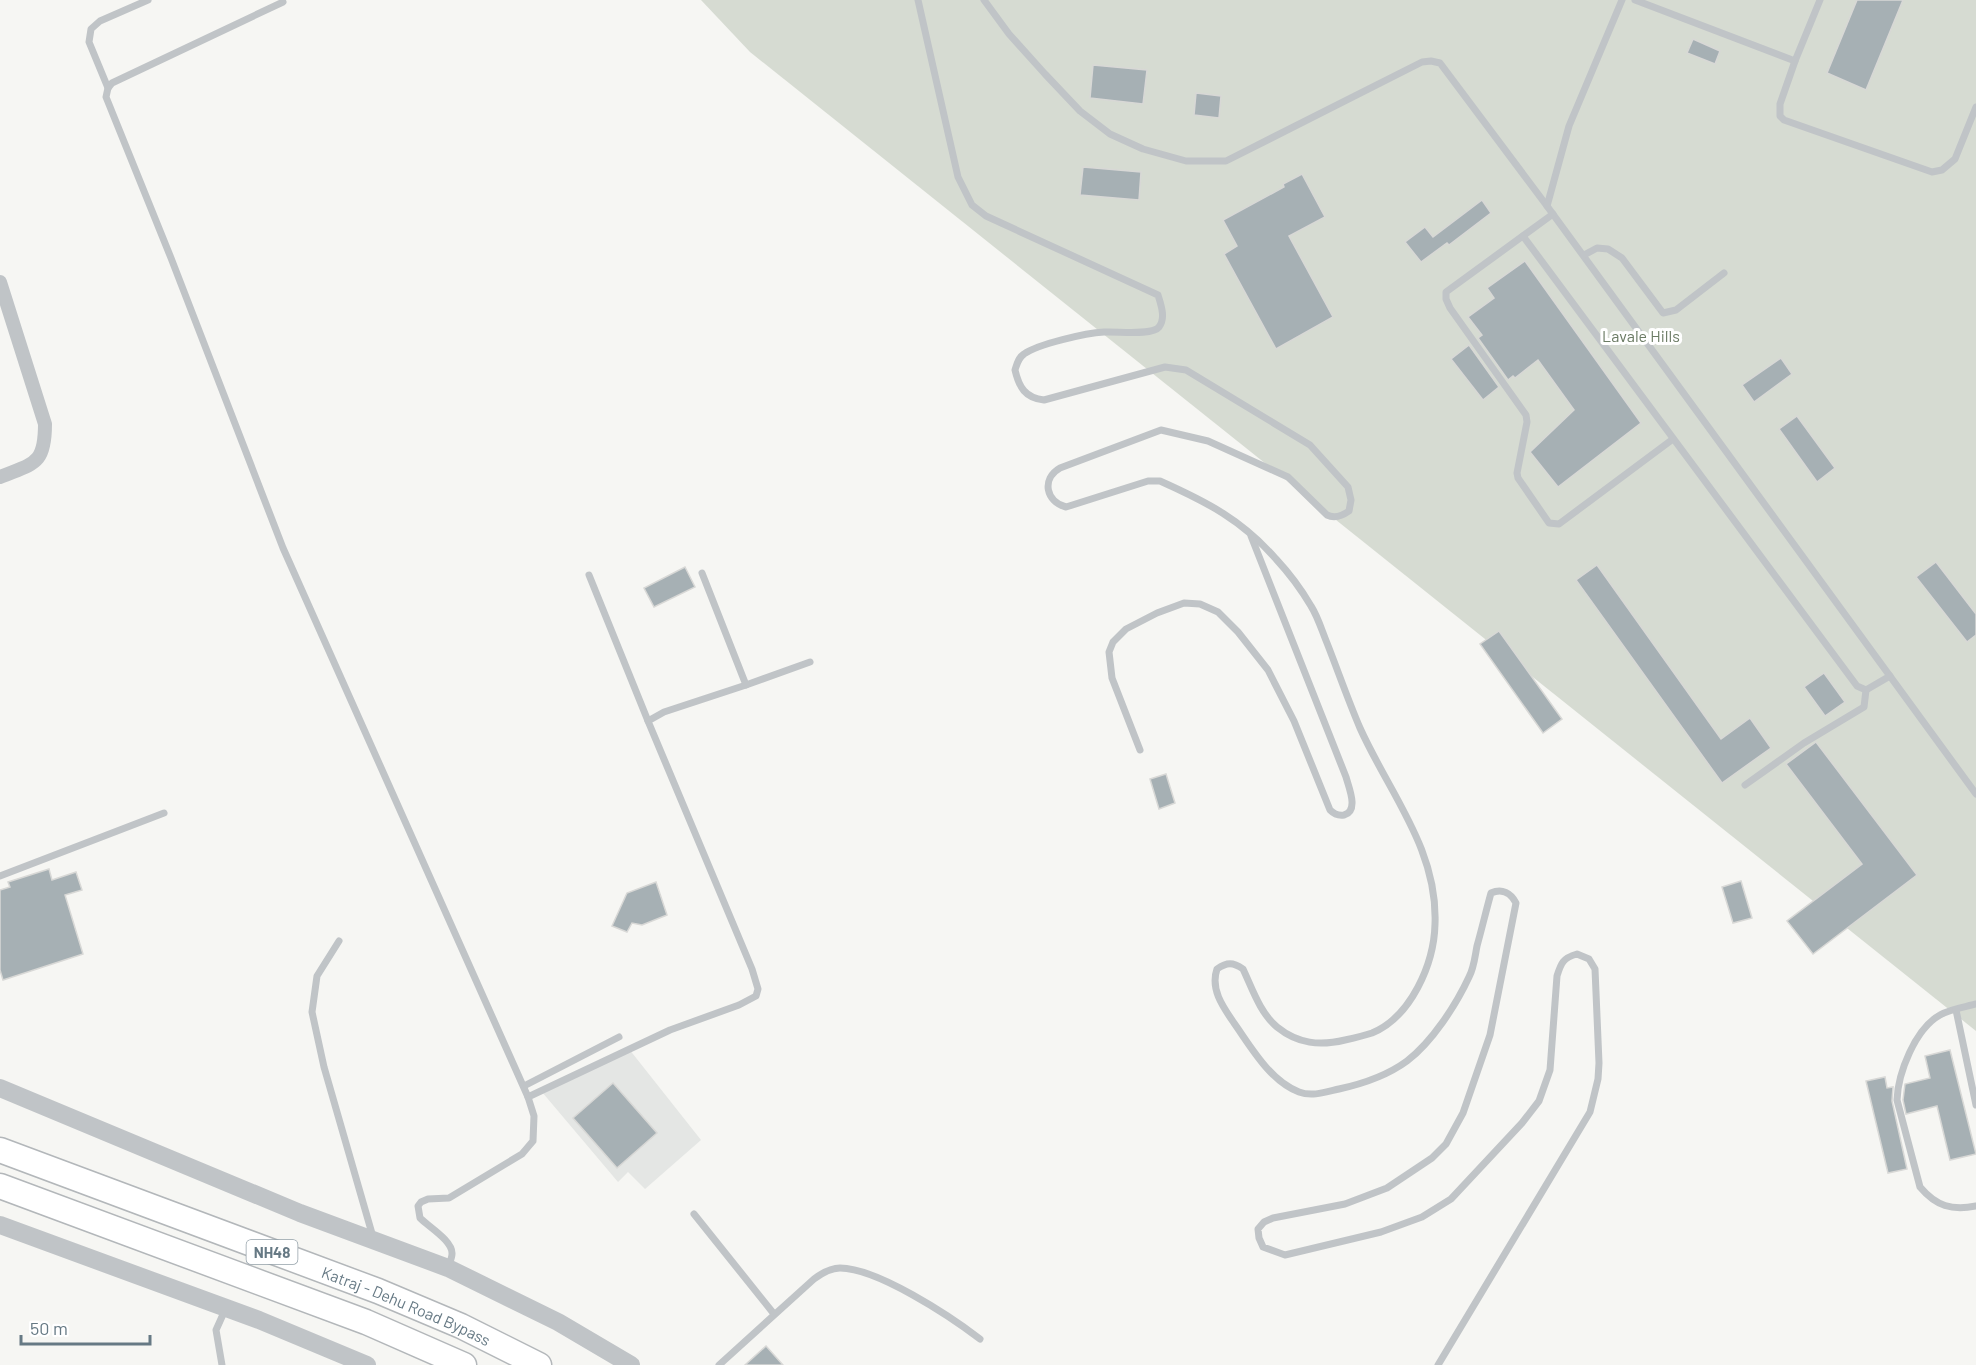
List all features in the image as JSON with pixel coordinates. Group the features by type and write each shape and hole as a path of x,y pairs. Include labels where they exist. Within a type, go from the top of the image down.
{"highway":[{"name":"Katraj - Dehu Road Bypass","path":"0,1150 378,1291 461,1326 539,1365"},
{"name":"Katraj - Dehu Road Bypass","path":"0,1186 366,1322 464,1365"}],"street":[{"path":"0,282 45,424 45,446 40,456 32,464 0,477"},
{"path":"0,1088 300,1213 448,1268 558,1322 631,1365"},
{"path":"0,1225 259,1320 367,1365"}],"lane":[{"path":"108,88 89,42 91,28 100,21 148,0"},
{"path":"918,0 956,170 972,205 986,216 1158,296 1161,304 1163,314 1161,321 1158,328 1151,332 1102,332 1058,341 1024,354 1014,370 1027,395 1044,400 1165,368 1186,370 1310,445 1348,487 1351,500 1349,511 1339,517 1331,517 1288,477 1208,441 1161,430 1055,471 1048,483 1047,491 1050,497 1060,506 1066,507 1148,481 1160,481 1226,513 1250,533 1276,560 1313,608 1361,729 1414,828 1423,851 1435,901 1432,947 1418,987 1393,1019 1372,1032 1336,1042 1312,1043 1277,1027 1264,1011 1243,969 1236,964 1229,963 1217,969 1213,979 1214,986 1228,1014 1278,1079 1298,1092 1308,1095 1353,1086 1406,1062 1420,1049 1460,996 1471,974 1491,893 1505,892 1512,896 1516,903 1490,1035 1463,1113 1446,1144 1432,1158 1387,1188 1345,1204 1273,1218 1264,1222 1258,1229 1258,1238 1263,1247 1274,1253 1285,1255 1381,1232 1422,1217 1450,1199 1522,1124 1539,1101 1550,1070 1560,963 1567,957 1577,954 1589,959 1595,969 1599,1063 1598,1079 1590,1112 1438,1365"},
{"path":"984,0 1009,34 1045,75 1080,111 1110,135 1143,149 1186,161 1226,160 1422,62 1440,63 1584,255 1976,794"},
{"path":"1547,206 1569,126 1622,0"},
{"path":"1635,0 1795,61"},
{"path":"1820,0 1780,104 1780,116 1784,120 1932,172 1942,170 1955,159 1976,107"},
{"path":"283,2 112,83 106,97 283,548 524,1086 534,1116 533,1141 522,1154 449,1198 428,1199 418,1206 420,1218 450,1247 452,1255 448,1268"},
{"path":"1553,214 1446,292 1446,299 1526,415 1527,422 1518,478 1549,523 1562,523 1673,439"},
{"path":"1523,236 1857,686 1866,690"},
{"path":"1584,255 1597,248 1608,249 1622,258 1663,313 1677,310 1724,273"},
{"path":"1140,750 1112,678 1109,652 1113,642 1126,629 1157,613 1184,603 1200,604 1218,612 1238,632 1268,670 1294,721 1330,810 1335,815 1350,812 1353,805 1346,777 1250,533"},
{"path":"702,573 746,685"},
{"path":"528,1097 670,1030 740,1005 756,996 758,989 752,969 589,575"},
{"path":"648,721 664,712 810,662"},
{"path":"1866,690 1890,676"},
{"path":"1745,785 1804,743 1864,707 1866,690"},
{"path":"0,876 164,813"},
{"path":"339,941 317,976 312,1012 324,1067 374,1240"},
{"path":"1976,1004 1942,1013 1934,1018 1913,1046 1900,1077 1897,1100 1920,1187 1928,1197 1948,1207 1959,1210 1976,1206"},
{"path":"1956,1010 1976,1105"},
{"path":"524,1086 618,1036"},
{"path":"694,1214 774,1314"},
{"path":"719,1365 814,1279 826,1271 838,1268 868,1274 916,1297 955,1320 980,1339"},
{"path":"222,1365 216,1330 226,1308"}],"shaded area":[{"path":"629,1049 701,1140 645,1189 628,1172 618,1182 542,1092"}],"green space":[{"name":"Lavale Hills","path":"701,0 1976,0 1976,1031 750,52"}],"building":[{"path":"1857,0 1903,0 1866,90 1827,73"},
{"path":"1693,39 1720,51 1715,64 1687,53"},
{"path":"1093,65 1147,70 1143,104 1090,98"},
{"path":"1196,93 1221,96 1219,118 1194,115"},
{"path":"1083,167 1141,172 1139,200 1080,195"},
{"path":"1302,174 1325,217 1289,236 1333,317 1276,349 1224,254 1237,246 1223,220 1284,187 1283,184"},
{"path":"1482,200 1491,213 1449,245 1447,243 1421,262 1405,242 1425,227 1433,237"},
{"path":"1525,261 1641,423 1558,487 1530,452 1574,410 1538,360 1515,378 1513,376 1508,380 1478,338 1482,335 1468,317 1494,298 1487,288"},
{"path":"1469,345 1499,387 1483,400 1451,359"},
{"path":"1781,358 1792,374 1754,402 1742,385"},
{"path":"1797,416 1835,468 1817,482 1779,429"},
{"path":"1936,562 1976,614 1976,635 1967,642 1916,577"},
{"path":"1597,565 1721,739 1750,718 1771,748 1722,783 1576,580"},
{"path":"685,567 695,587 654,607 644,588"},
{"path":"1499,631 1562,719 1543,733 1480,644"},
{"path":"1824,673 1845,702 1825,716 1804,687"},
{"path":"1816,742 1917,875 1813,954 1787,921 1862,864 1786,764"},
{"path":"1166,774 1175,803 1159,809 1150,779"},
{"path":"49,869 52,880 76,872 82,890 65,895 83,954 3,980 0,970 0,890 10,887 8,882"},
{"path":"1741,881 1752,918 1733,923 1722,887"},
{"path":"656,882 667,915 642,925 632,923 627,932 612,926 627,893"},
{"path":"1950,1050 1976,1154 1950,1160 1937,1106 1906,1114 1903,1100 1905,1084 1930,1078 1925,1056"},
{"path":"1885,1077 1887,1088 1893,1087 1892,1101 1907,1169 1888,1173 1866,1081"},
{"path":"613,1083 657,1133 617,1168 573,1118"},
{"path":"766,1346 783,1365 745,1365"}]}
